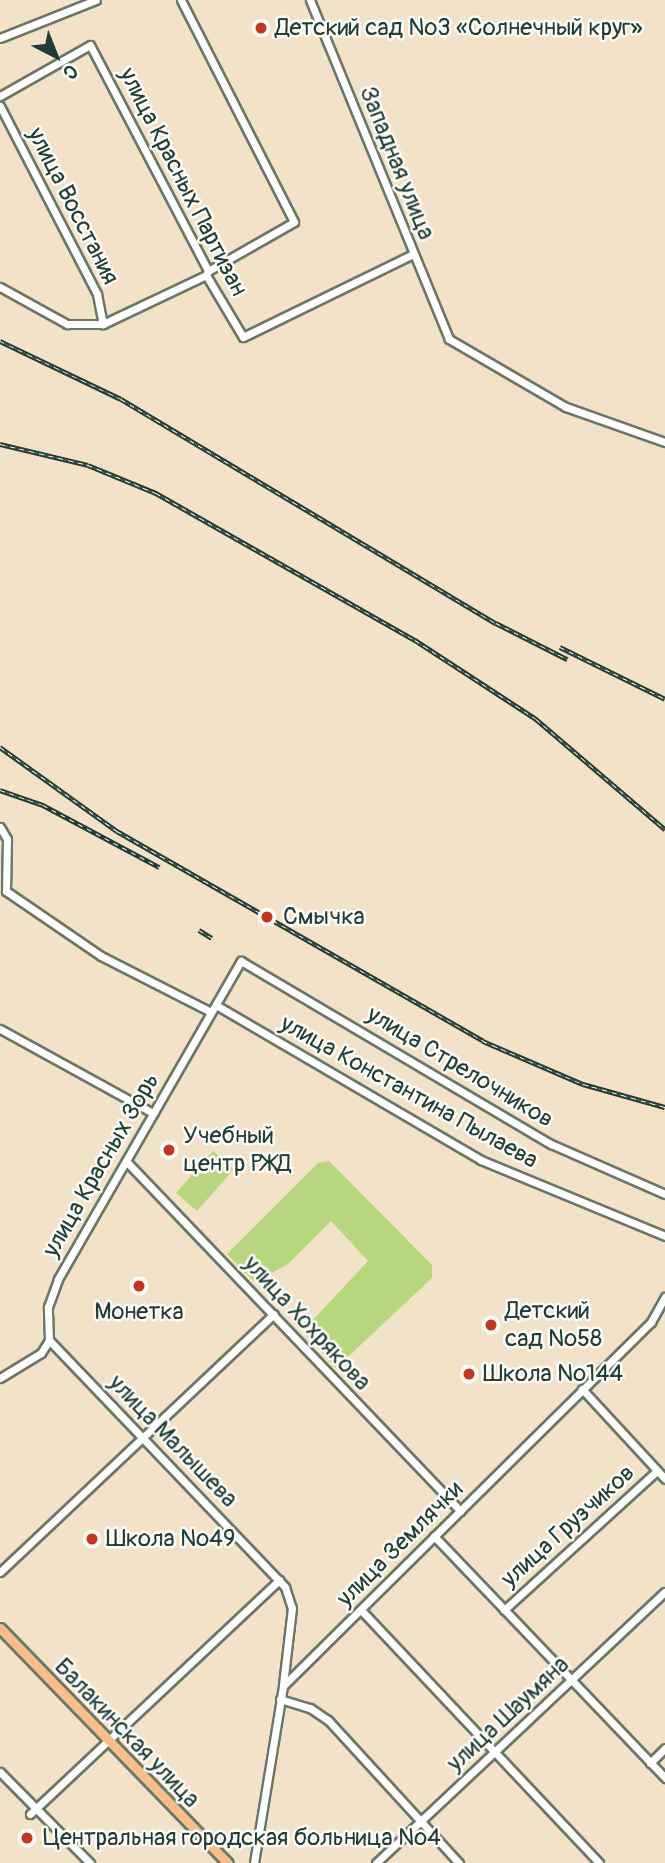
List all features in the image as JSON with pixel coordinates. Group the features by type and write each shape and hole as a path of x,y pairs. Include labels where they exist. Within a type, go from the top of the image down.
{"main road":[{"name":"Балакинская улица","path":"0,1628 228,1863"}],"street":[{"path":"0,38 96,0"},
{"path":"0,286 67,324 103,324 207,273 294,222 181,0"},
{"name":"Западная улица","path":"310,0 449,339 566,407 665,442"},
{"name":"улица Красных Партизан","path":"0,96 90,45 207,273 243,337 413,254"},
{"name":"улица Восстания","path":"0,106 97,294 103,324"},
{"name":"улица Константина Пылаева","path":"0,827 7,839 6,891 101,956 214,1009 481,1160 665,1236"},
{"name":"улица Красных Зорь","path":"49,1340 48,1307 58,1279 241,961"},
{"name":"улица Стрелочников","path":"241,961 559,1148 665,1194"},
{"path":"0,1029 153,1113"},
{"name":"улица Хохрякова","path":"126,1161 460,1511"},
{"name":"улица Землячки","path":"283,1686 651,1322 665,1297"},
{"path":"0,1572 274,1314"},
{"path":"0,1378 41,1353 49,1340"},
{"name":"улица Малышева","path":"49,1340 279,1580 292,1608 283,1686"},
{"path":"582,1389 665,1479"},
{"name":"улица Грузчиков","path":"504,1610 657,1471"},
{"path":"435,1536 570,1682 665,1778"},
{"path":"33,1811 279,1580"},
{"name":"улица Шаумяна","path":"376,1863 665,1592"},
{"path":"361,1610 599,1863"},
{"path":"254,1863 283,1686"},
{"path":"280,1699 310,1708 327,1720 459,1863"},
{"path":"650,1763 665,1748"},
{"path":"0,1772 33,1811 90,1863"}],"green space":[{"path":"213,1151 234,1169 197,1211 176,1193"},
{"path":"329,1161 432,1265 432,1278 336,1368 311,1340 311,1322 368,1261 331,1221 288,1264 255,1282 227,1254 318,1163"}],"railway":[{"path":"0,341 121,399 496,623 567,659"},
{"path":"0,444 88,465 156,493 415,640 536,719 665,829"},
{"path":"560,647 665,699"},
{"path":"0,747 117,831 483,1041 583,1084 665,1107"},
{"path":"0,790 43,805 159,867"},
{"path":"199,930 212,938"}],"place":[{"name":"Детский сад №3 «Солнечный круг»","path":"261,28"},
{"name":"Смычка","path":"267,917"},
{"name":"Учебный центр РЖД","path":"169,1150"},
{"name":"Монетка","path":"139,1286"},
{"name":"Детский сад №58","path":"491,1325"},
{"name":"Школа №144","path":"469,1374"},
{"name":"Школа №49","path":"92,1539"},
{"name":"Центральная городская больница №4","path":"27,1838"}]}
